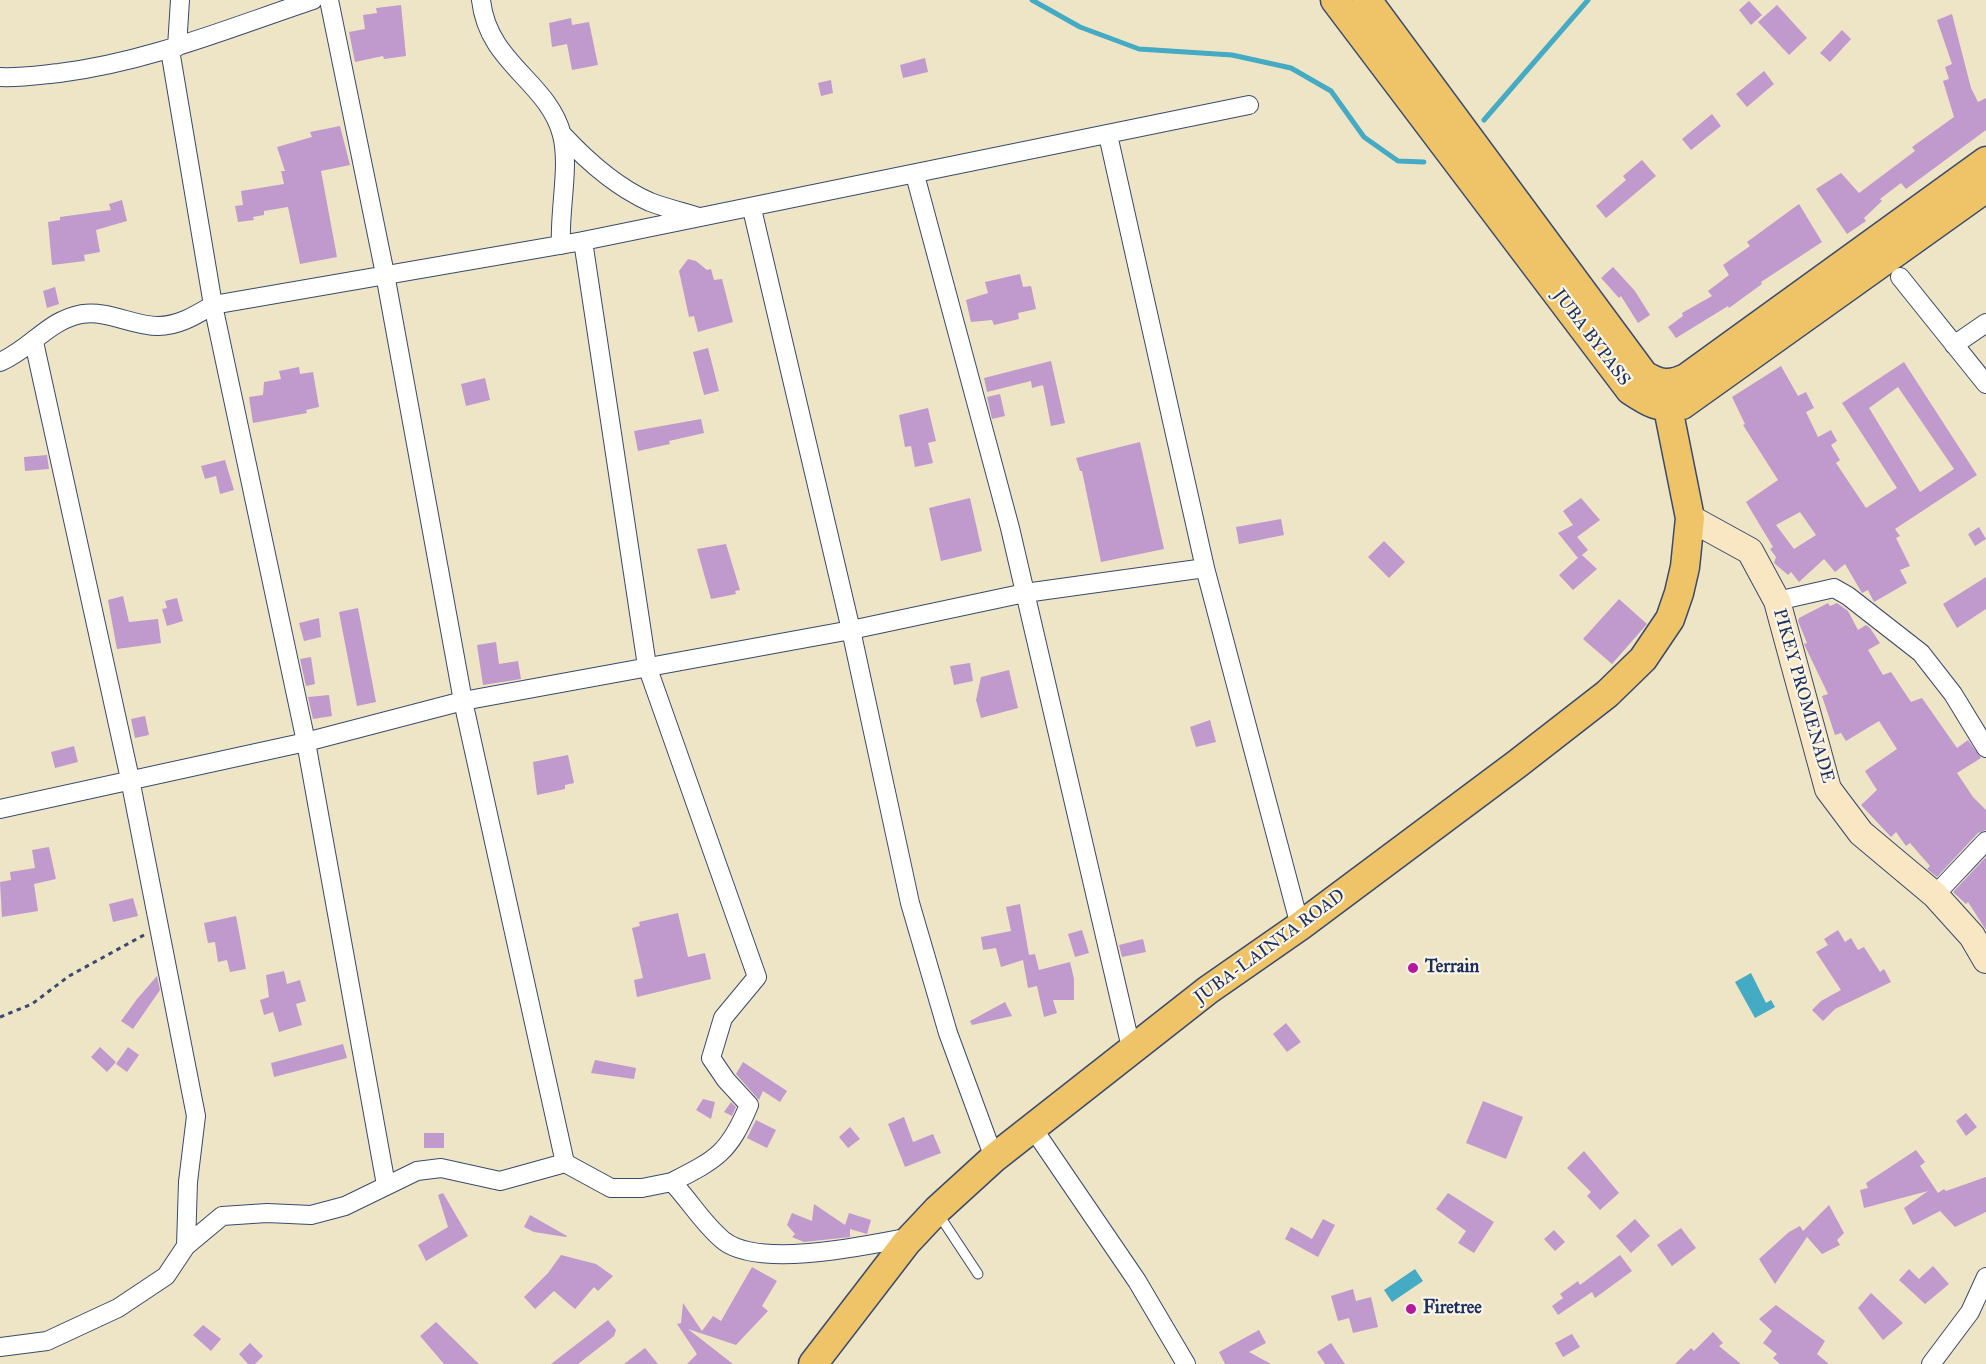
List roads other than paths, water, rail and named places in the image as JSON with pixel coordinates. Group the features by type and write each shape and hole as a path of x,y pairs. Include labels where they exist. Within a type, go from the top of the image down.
{"main road":[{"name":"JUBA BYPASS","path":"1351,6 1637,382 1674,384 1686,378 1986,161"},
{"path":"1668,408 1682,405 1986,188"},
{"path":"1680,468 1686,431 1696,412 1736,366"},
{"name":"JUBA-LAINYA ROAD","path":"813,1364 911,1237 994,1158 1132,1052 1208,990 1300,926 1526,757 1607,694 1643,659 1670,618 1679,593 1685,567 1690,518 1668,408 1637,382"},
{"name":"JUBA-LAINYA ROAD","path":"1637,382 1690,518"}],"street":[{"path":"180,0 174,49 213,305 306,742 386,1185"},
{"path":"0,77 19,78 94,68 174,49 314,0"},
{"path":"329,0 385,274 463,701 565,1163"},
{"path":"481,0 486,26 493,41 547,105 562,134 589,162 623,186 650,201 702,218"},
{"path":"0,362 34,342 41,333 60,320 84,314 158,326 186,321 213,305 583,241 1249,105"},
{"path":"561,245 559,219 565,163 562,134"},
{"path":"1108,135 1205,568 1300,926"},
{"path":"915,175 1025,593 1132,1052"},
{"path":"752,208 851,630 910,903 948,1033 994,1158"},
{"path":"0,1347 47,1341 118,1308 166,1276 186,1246 222,1216 267,1213 311,1215 345,1206 417,1171 441,1168 500,1181 565,1163 611,1188 642,1188 672,1182 714,1160 737,1134 749,1105 726,1080 711,1058 723,1018 758,977 647,666 583,241"},
{"path":"1900,277 1986,384"},
{"path":"1954,345 1986,323"},
{"path":"34,342 130,779 196,1116 188,1182 186,1246"},
{"name":"PIKEY PROMENADE","path":"1690,518 1750,550 1776,601 1828,789 1861,833 1935,895 1972,936 1986,960"},
{"path":"0,809 306,742 463,701 851,630 1025,593 1205,568"},
{"path":"1776,601 1834,588 1848,596 1921,653 1953,694 1986,748"},
{"path":"1935,895 1986,841"},
{"path":"1032,1127 1137,1281 1186,1364"},
{"path":"672,1182 726,1243 759,1253 819,1254 911,1237"},
{"path":"1931,1364 1970,1312 1986,1277"}],"lane":[{"path":"937,1210 978,1274"}],"water":[{"path":"1751,973 1766,1003 1771,1000 1775,1007 1755,1018 1735,982"},
{"path":"1415,1269 1423,1281 1392,1302 1384,1290"}],"waterway":[{"path":"1032,0 1080,27 1139,49 1232,55 1291,68 1331,91 1364,137 1398,161 1424,162"},
{"path":"1484,120 1588,0"}],"place":[{"name":"Terrain","path":"1413,968"},
{"name":"Firetree","path":"1411,1309"}]}
